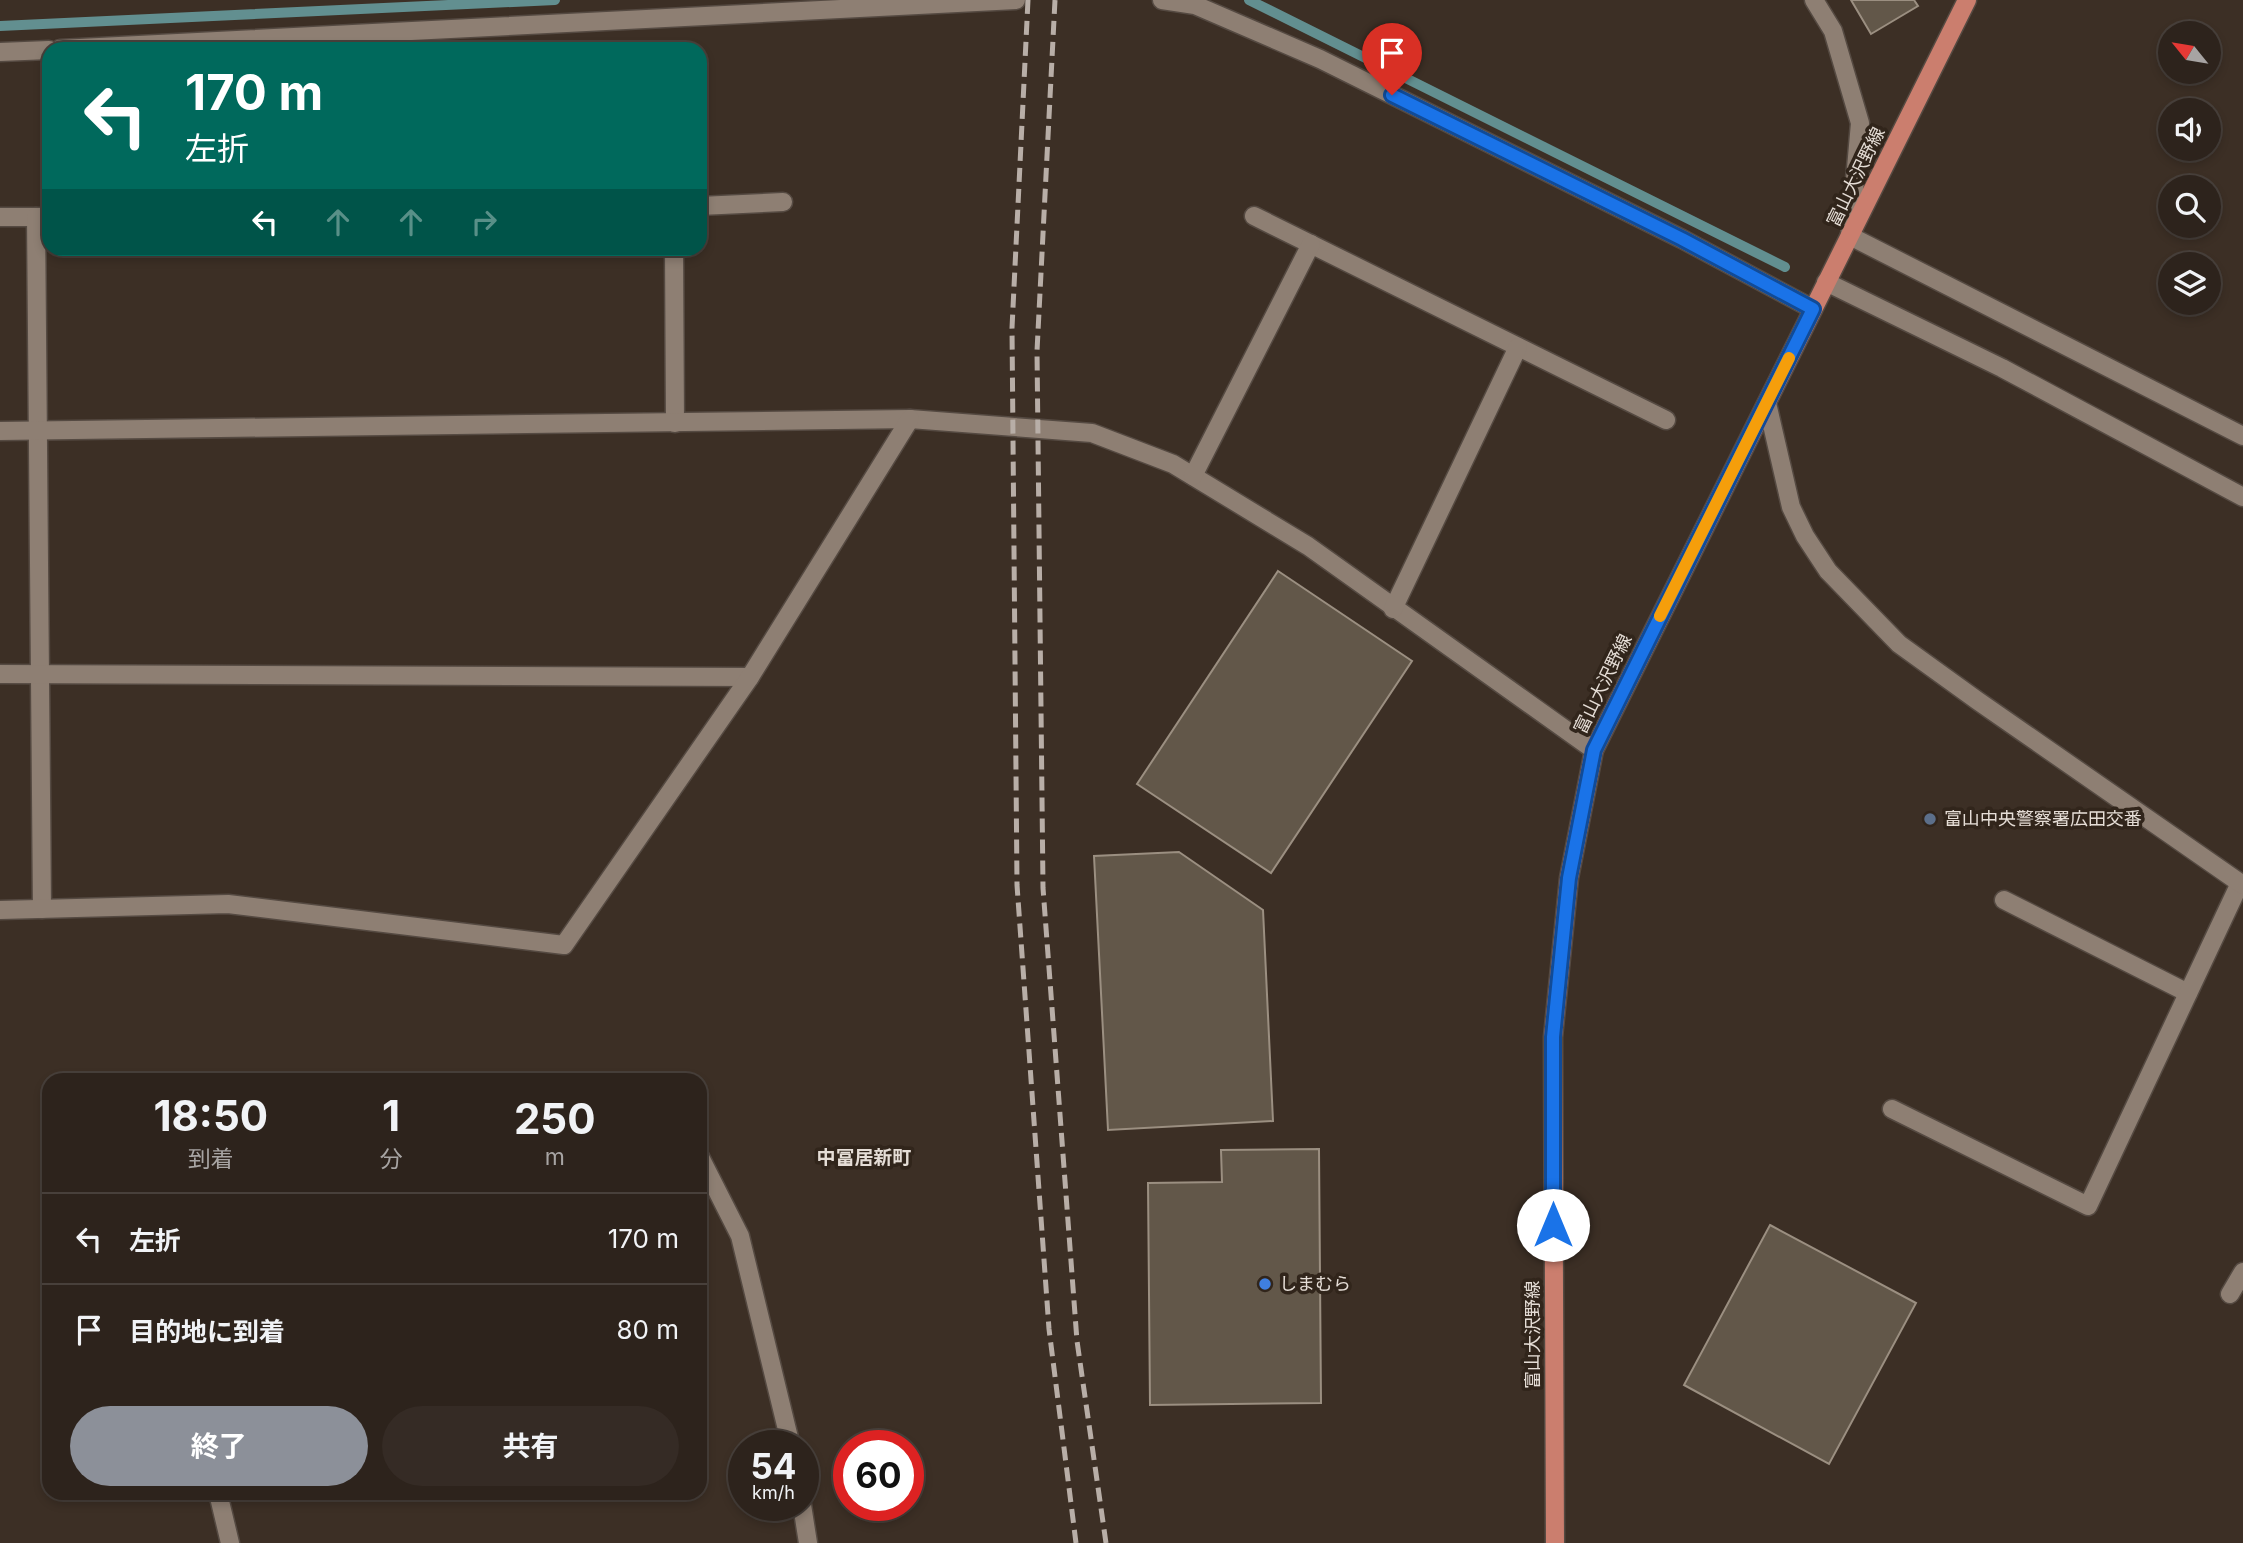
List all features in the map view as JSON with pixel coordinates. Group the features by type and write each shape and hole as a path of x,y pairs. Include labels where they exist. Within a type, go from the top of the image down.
{"main road":[{"name":"富山大沢野線","path":"1555,1543 1553,1037 1569,878 1594,750 1967,0"}],"street":[{"path":"197,42 1016,0"},
{"path":"1162,0 1195,5 1320,59 1670,232 1813,309"},
{"path":"1814,0 1833,31 1860,123 1850,236 2243,436"},
{"path":"0,52 42,50"},
{"path":"707,206 783,202"},
{"path":"1254,216 1666,420"},
{"path":"0,217 42,217 38,430 42,909"},
{"path":"1193,476 1311,244"},
{"path":"674,256 676,423"},
{"path":"1826,282 2002,368 2243,498"},
{"path":"1393,609 1518,347"},
{"path":"1767,403 1791,507 1805,536 1828,571 1899,644 2241,884 2088,1206 1892,1109"},
{"path":"0,431 910,419 1092,433 1173,464 1308,546 1594,750"},
{"path":"0,910 229,904 564,945 750,677 910,419"},
{"path":"0,674 750,677"},
{"path":"2004,900 2188,993"},
{"path":"707,1171 740,1236 788,1430"},
{"path":"2230,1294 2243,1272"},
{"path":"220,1500 230,1543"},
{"path":"805,1521 808,1543"}],"building":[{"path":"1851,0 1914,0 1918,6 1871,34"},
{"path":"1278,571 1412,661 1271,873 1137,784"},
{"path":"1179,852 1263,910 1273,1121 1108,1130 1094,856"},
{"path":"1319,1149 1321,1403 1150,1405 1148,1183 1222,1182 1221,1150"},
{"path":"1770,1225 1916,1303 1829,1464 1684,1385"}],"waterway":[{"path":"0,26 555,0"},
{"path":"1249,0 1785,267"}],"railway":[{"path":"1028,0 1012,328 1017,885 1049,1329 1076,1543"},
{"path":"1055,0 1037,351 1043,888 1077,1341 1106,1543"}],"slow traffic":[{"path":"1660,616 1789,358"}],"place":[{"name":"富山中央警察署広田交番","path":"1930,819"},
{"name":"しまむら","path":"1265,1284"}],"district":[{"name":"中冨居新町","path":"864,1157"}],"route":[{"path":"1392,95 1682,239 1813,309 1594,750 1569,878 1553,1037 1553,1225"}]}
